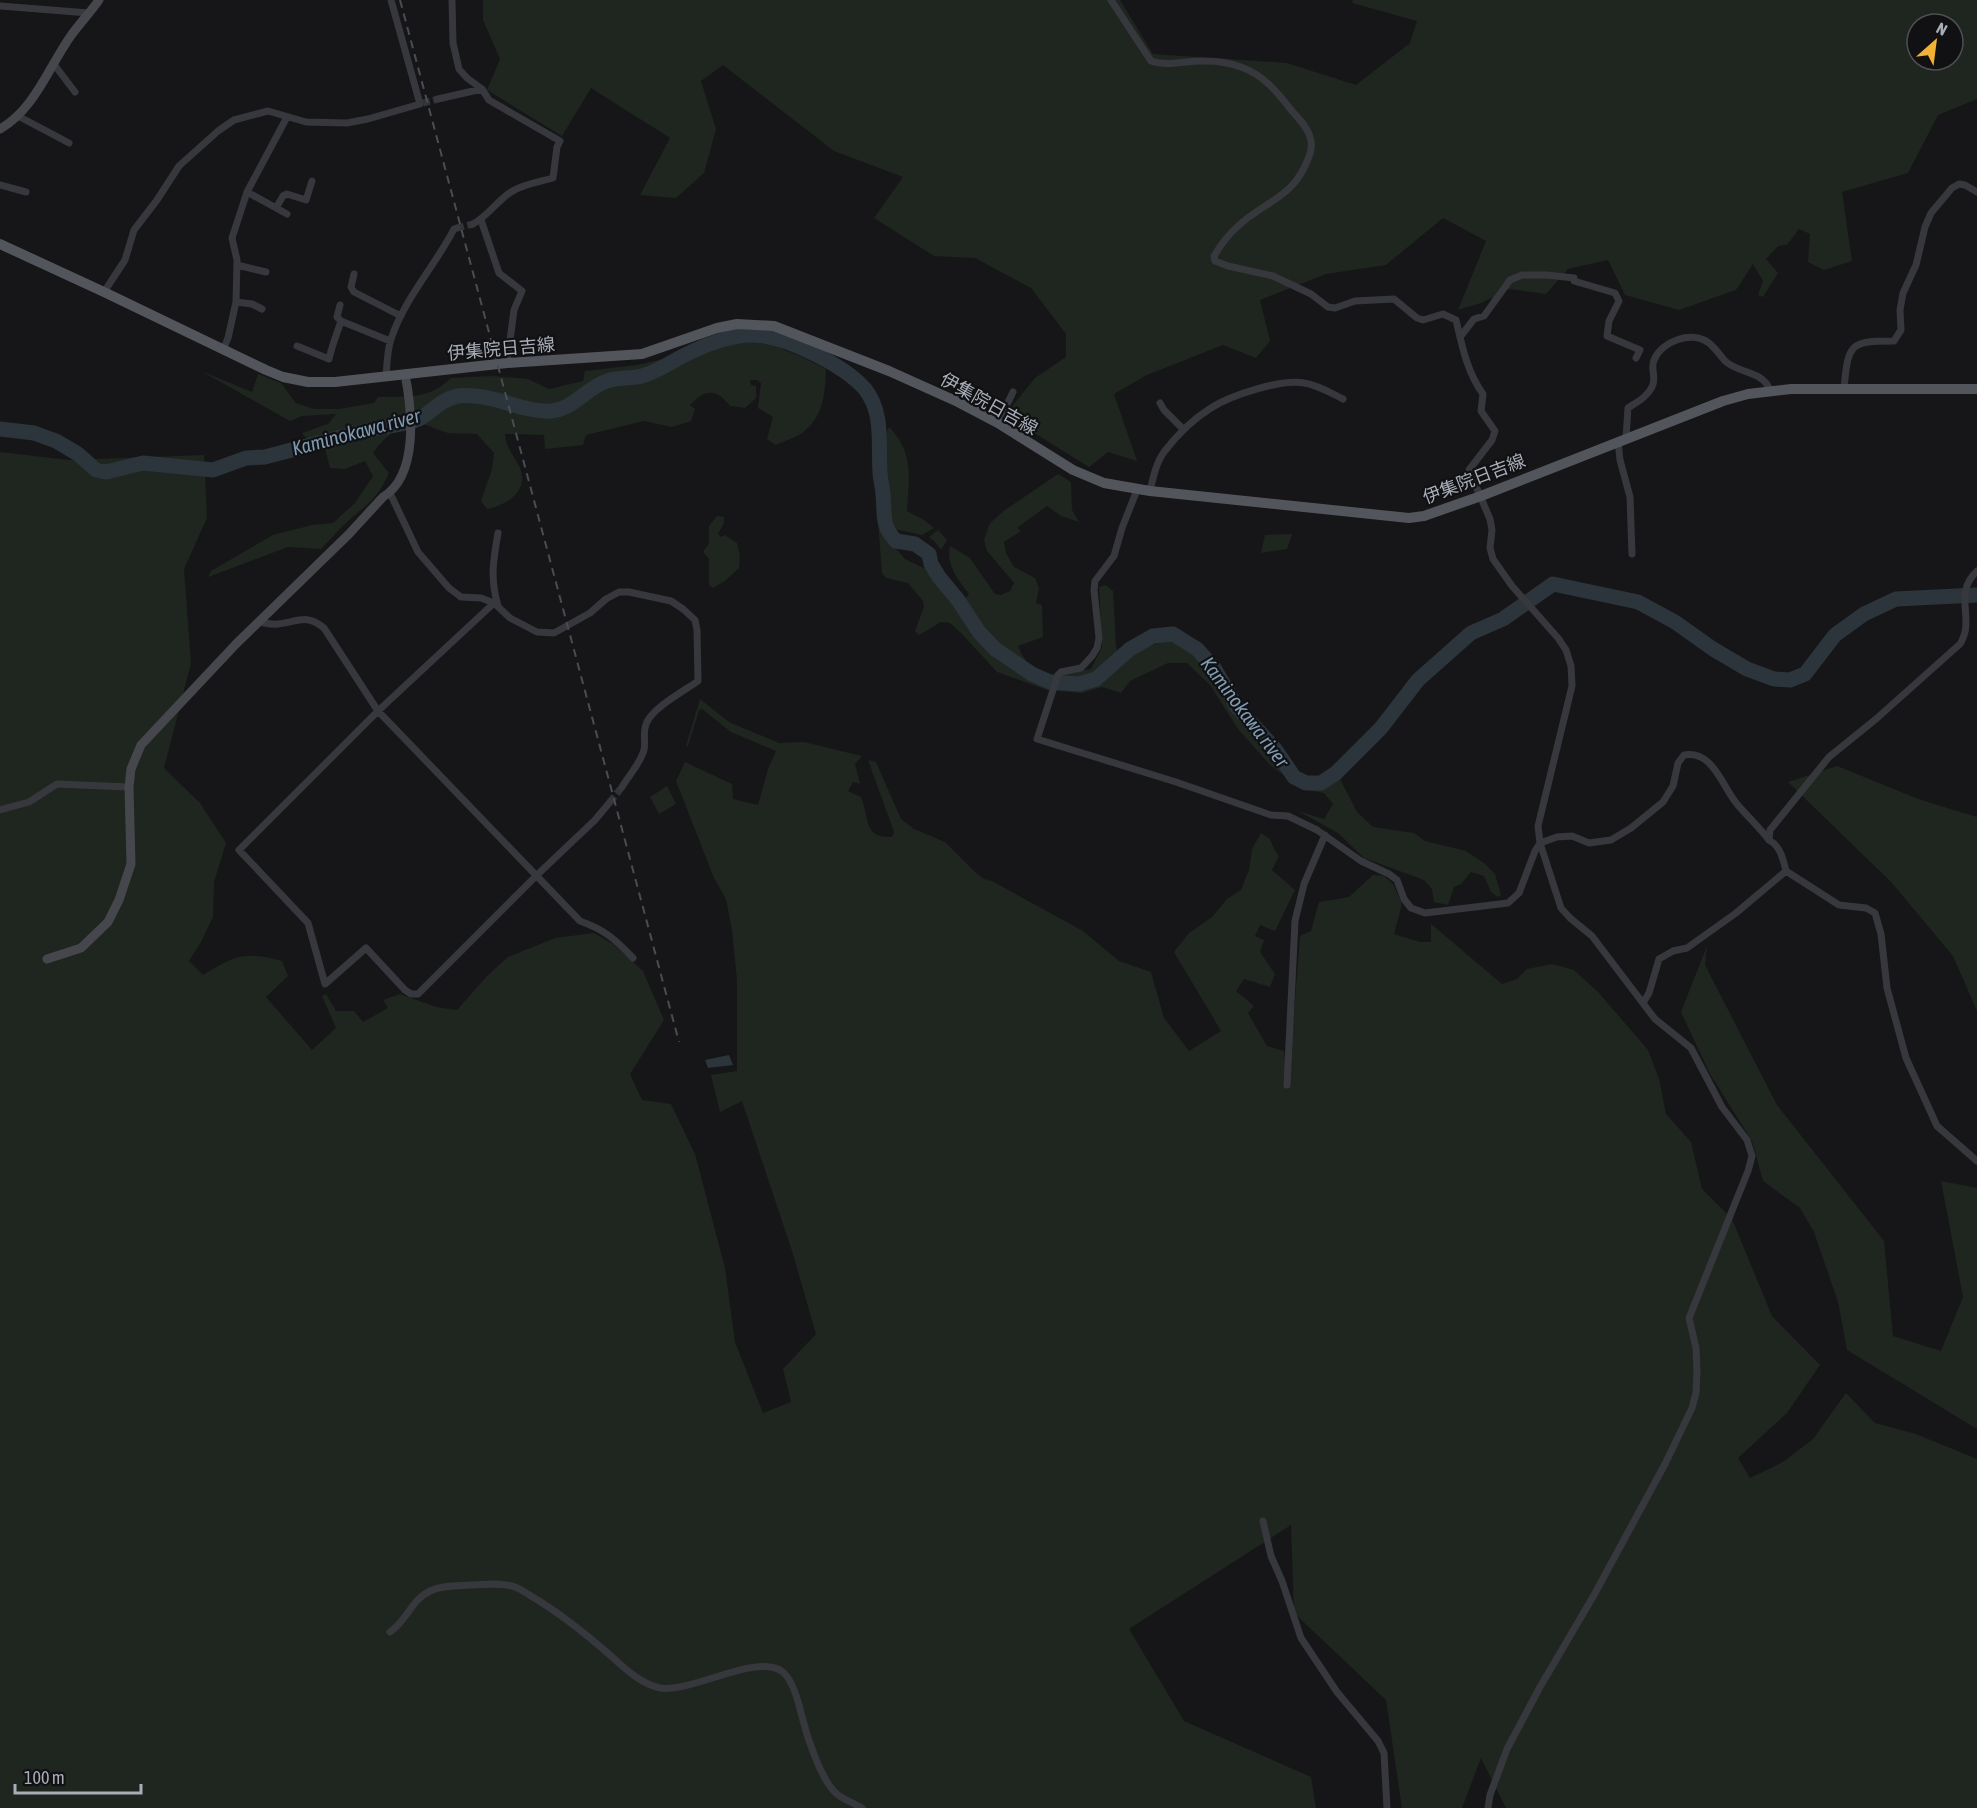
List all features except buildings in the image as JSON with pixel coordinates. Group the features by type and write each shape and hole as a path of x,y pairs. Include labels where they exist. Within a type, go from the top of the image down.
{"main road":[{"name":"伊集院日吉線","path":"0,244 266,370 308,382 335,382 507,363 642,354 717,328 737,324 756,324 788,330 958,402 998,423 1073,470 1104,483 1137,490 1409,518 1424,516 1481,496 1723,401 1770,390 1977,389"}],"street":[{"path":"0,129 18,116 33,98 71,35 99,0"},
{"path":"104,292 125,260 134,230 179,166 218,131 234,120 268,111 306,122 347,123 422,104 391,0"},
{"path":"452,0 453,43 459,69 467,78 482,88 489,100 560,141 557,147 553,178 522,186 510,192 482,220 474,224"},
{"path":"1112,0 1151,62 1164,64 1205,60 1224,62 1243,68 1271,85 1281,95 1305,125 1311,138 1311,150 1304,171 1294,184 1282,197 1237,227 1217,250 1214,256 1215,261 1228,267 1273,276 1311,294 1328,307 1335,308 1354,301 1394,299 1417,318 1423,320 1443,314 1456,320 1474,382 1483,394 1480,411 1495,431 1492,440 1469,470 1490,519 1492,530 1490,548 1493,559 1512,586 1558,638 1566,650 1571,666 1572,687 1538,826 1540,843 1561,908 1592,936 1663,1026 1691,1048 1722,1107 1747,1140 1752,1156 1689,1318 1696,1348 1697,1371 1696,1393 1692,1408 1665,1464 1594,1595 1507,1749 1490,1795 1488,1808"},
{"path":"0,6 89,13"},
{"path":"53,63 75,92"},
{"path":"438,99 482,88"},
{"path":"18,116 69,143"},
{"path":"223,350 236,302 237,265 232,238 247,192 287,117"},
{"path":"276,208 283,196 287,194 306,200 312,181"},
{"path":"1844,388 1852,349 1866,341 1894,341 1899,336 1903,293 1916,265 1925,227 1931,213 1952,188 1959,184 1977,192"},
{"path":"0,185 26,192"},
{"path":"247,192 287,214"},
{"path":"482,220 499,273 522,291 514,310 507,363"},
{"path":"386,377 390,341 401,316 454,229 457,228"},
{"path":"237,265 266,272"},
{"path":"354,274 351,287 354,292 401,316"},
{"path":"1460,337 1474,319 1484,316 1510,280 1522,275 1574,278 1574,281 1615,293 1619,301 1609,321 1607,336 1640,350 1636,358"},
{"path":"236,302 252,304 262,309"},
{"path":"340,305 337,317 341,321 390,341"},
{"path":"297,346 329,359 334,336 341,321"},
{"path":"1632,554 1630,496 1620,460 1622,440 1628,408 1647,395 1654,385 1652,367 1659,351 1685,337 1697,338 1709,343 1727,363 1766,381 1770,390"},
{"path":"47,959 81,948 108,922 115,907 131,864 130,769 141,745 259,622 390,493 403,477 408,462 410,427 405,374"},
{"path":"1150,491 1158,463 1164,452 1183,429 1223,402 1273,384 1302,382 1343,399"},
{"path":"998,423 1013,392"},
{"path":"1160,403 1183,429"},
{"path":"1137,490 1114,556 1095,581 1099,638 1097,648 1081,668 1061,672 1058,675 1037,739 1271,815 1288,816 1325,835 1361,861 1397,880 1404,899 1411,908 1425,913 1508,903 1519,893 1540,843 1557,837 1572,836 1589,843 1611,840 1631,828 1663,802 1673,786 1680,759 1684,755 1701,758 1713,767 1735,802 1780,850 1786,871 1839,905 1866,908 1875,913 1881,934 1887,988 1906,1058 1938,1126 1977,1161"},
{"path":"390,493 418,552 435,573 461,597 481,598 496,605 526,628 537,632 554,633 590,613 606,599 619,592 671,601 695,620 698,681 659,709 647,722 644,732 644,748 622,787"},
{"path":"496,605 492,586 492,566 498,533"},
{"path":"1769,840 1770,830 1829,758 1960,644 1967,628 1964,593 1977,571"},
{"path":"496,605 378,711 240,850 308,923 326,984 366,948 405,990 411,994 418,994 537,875 596,820 610,802"},
{"path":"259,622 276,625 303,619 324,628 378,711 580,921 601,928 633,958"},
{"path":"0,810 29,802 57,784 129,787"},
{"path":"1287,1085 1295,921 1304,884 1325,835"},
{"path":"1643,1003 1649,993 1659,959 1673,951 1687,948 1736,913 1786,871"},
{"path":"1263,1521 1271,1556 1301,1638 1337,1692 1378,1741 1384,1753 1387,1808"},
{"path":"390,1632 402,1622 414,1602 431,1590 441,1587 493,1584 515,1587 554,1610 639,1679 656,1687 682,1686 756,1667 771,1666 784,1673 796,1694 804,1725 830,1786 837,1794 862,1808"}],"shaded area":[{"path":"483,0 1120,0 1153,54 1287,63 1356,85 1410,43 1417,21 1352,3 1353,0 1977,0 1977,99 1938,115 1908,173 1842,192 1852,261 1824,270 1808,262 1810,234 1799,229 1787,245 1778,246 1766,259 1778,273 1763,297 1758,295 1763,281 1753,264 1736,290 1679,310 1625,295 1608,260 1568,269 1546,294 1510,289 1481,303 1458,310 1486,241 1443,218 1386,265 1326,274 1260,300 1270,341 1256,358 1223,345 1147,375 1114,394 1137,461 1108,452 1089,467 1005,415 1035,378 1066,357 1066,334 1031,288 975,258 934,256 874,218 903,177 834,151 723,65 701,81 716,129 704,173 676,198 640,195 670,138 591,88 562,136 487,90 500,59 483,20"},
{"path":"743,341 764,342 826,369 824,396 819,412 809,427 799,435 776,445 767,439 773,417 758,408 761,383 757,380 750,380 751,385 756,386 756,398 745,408 730,406 720,396 706,394 690,405 695,409 691,421 672,427 644,421 586,435 583,445 545,449 544,435 505,434 508,446 522,473 522,481 516,494 510,499 487,509 481,501 492,469 494,453 477,434 448,433 414,424 387,437 373,453 389,473 371,500 321,549 288,547 208,577 211,571 273,535 312,525 333,523 355,503 373,476 365,461 345,469 330,468 322,438 309,441 302,433 328,424 336,414 302,416 290,421 201,371 252,392 258,374 281,383 296,403 314,409 339,409 374,403 378,397 426,393 443,385 451,378 492,376 528,379 549,389 583,381 585,371 637,365"},
{"path":"889,427 903,446 906,456 909,477 907,511 934,528 922,535 890,528 889,541 905,559 926,569 943,586 964,600 969,594 951,566 950,546 970,558 995,594 1001,595 1010,591 1014,583 987,551 984,540 990,523 1058,474 1071,482 1072,510 1079,522 1061,516 1047,506 1017,528 1021,531 1004,542 1006,553 1014,567 1035,578 1039,588 1036,603 1042,605 1043,637 1018,646 1031,666 1039,671 1057,674 1091,669 1102,647 1099,587 1106,585 1113,591 1118,654 1133,653 1163,641 1173,641 1186,648 1205,666 1287,775 1303,786 1320,788 1340,779 1357,812 1373,827 1414,833 1425,841 1466,851 1495,874 1501,895 1498,897 1491,892 1484,876 1471,872 1461,884 1454,887 1448,905 1434,902 1432,889 1424,880 1364,858 1338,833 1298,811 1324,819 1333,804 1324,793 1302,789 1270,765 1238,729 1210,685 1187,663 1168,663 1130,681 1121,693 1102,687 1082,693 1047,690 997,672 950,623 941,622 919,635 915,631 924,607 923,601 908,583 886,578 882,573 877,509 884,479 883,440"},
{"path":"0,452 69,460 204,455 207,518 184,569 191,663 164,768 200,803 226,843 214,882 213,917 189,961 203,975 232,959 241,957 259,956 282,961 288,976 266,997 312,1050 336,1028 322,996 326,994 336,1011 354,1011 363,1022 388,1008 383,1000 400,994 436,1007 457,1010 488,975 508,957 555,938 594,933 613,944 643,971 664,1020 630,1074 642,1100 671,1104 695,1154 725,1268 735,1342 763,1413 791,1402 783,1369 816,1334 792,1251 742,1101 720,1112 711,1075 737,1071 737,980 732,930 726,899 714,878 676,781 685,762 732,784 733,799 758,805 768,769 776,751 731,732 702,709 699,710 688,746 686,746 700,699 729,722 779,743 804,742 862,756 855,764 860,784 853,782 848,791 861,797 872,831 892,837 894,832 868,760 876,762 901,819 914,829 945,842 984,879 992,881 1083,931 1119,961 1151,972 1164,1018 1189,1051 1221,1031 1174,952 1189,933 1212,917 1227,899 1241,890 1249,870 1252,849 1261,833 1270,839 1279,856 1272,870 1295,890 1275,931 1260,925 1255,936 1264,940 1260,952 1275,974 1270,987 1244,979 1236,991 1254,1006 1248,1013 1267,1046 1284,1051 1288,1091 1300,936 1311,931 1319,902 1349,897 1373,875 1384,876 1393,884 1402,904 1394,934 1420,942 1431,942 1431,924 1502,984 1517,979 1527,969 1552,964 1574,970 1599,993 1648,1050 1659,1079 1666,1114 1691,1142 1702,1189 1732,1219 1772,1316 1820,1365 1787,1413 1738,1458 1750,1478 1783,1462 1813,1439 1846,1393 1875,1423 1916,1434 1977,1459 1977,1808 1506,1808 1481,1758 1462,1808 1402,1808 1386,1700 1294,1613 1291,1525 1129,1629 1184,1721 1311,1777 1316,1808 0,1808"},
{"path":"717,516 724,517 724,523 718,534 721,537 725,535 737,543 740,556 739,568 713,588 709,585 709,559 704,550 709,544 709,526"},
{"path":"938,530 947,540 941,550 929,537"},
{"path":"1292,534 1287,549 1261,553 1265,535"},
{"path":"1837,766 1921,800 1977,817 1977,1011 1953,956 1891,882 1788,782"},
{"path":"667,786 676,804 659,814 650,797"},
{"path":"1707,946 1705,965 1777,1105 1884,1241 1893,1336 1941,1351 1963,1297 1941,1181 1977,1188 1977,1429 1847,1350 1838,1302 1814,1232 1800,1208 1763,1181 1752,1141 1710,1074 1681,1012"},
{"path":"729,1055 733,1065 708,1068 705,1060"}],"waterway":[{"name":"Kaminokawa river","path":"0,429 34,433 56,441 78,454 96,470 106,472 143,463 213,470 246,458 265,457 414,421 447,400 458,396 482,397 529,409 551,411 566,406 607,381 649,374 685,355 721,340 752,335 780,340 828,361 843,370 865,389 878,418 880,475 888,530 896,541 915,544 929,554 931,564 939,577 958,600 979,632 995,649 1032,674 1050,682 1079,684 1096,679 1130,649 1153,636 1173,634 1197,649 1214,668 1237,707 1275,749 1294,777 1306,783 1321,783 1336,773 1381,728 1418,680 1471,633 1503,619 1553,584 1638,602 1675,622 1713,649 1747,669 1774,679 1790,680 1805,674 1835,635 1864,614 1896,599 1977,595"}],"tunnel":[{"path":"423,103 438,99"},
{"path":"457,228 473,224"},
{"path":"610,802 622,787"}],"railway":[{"path":"400,0 679,1042"}]}
